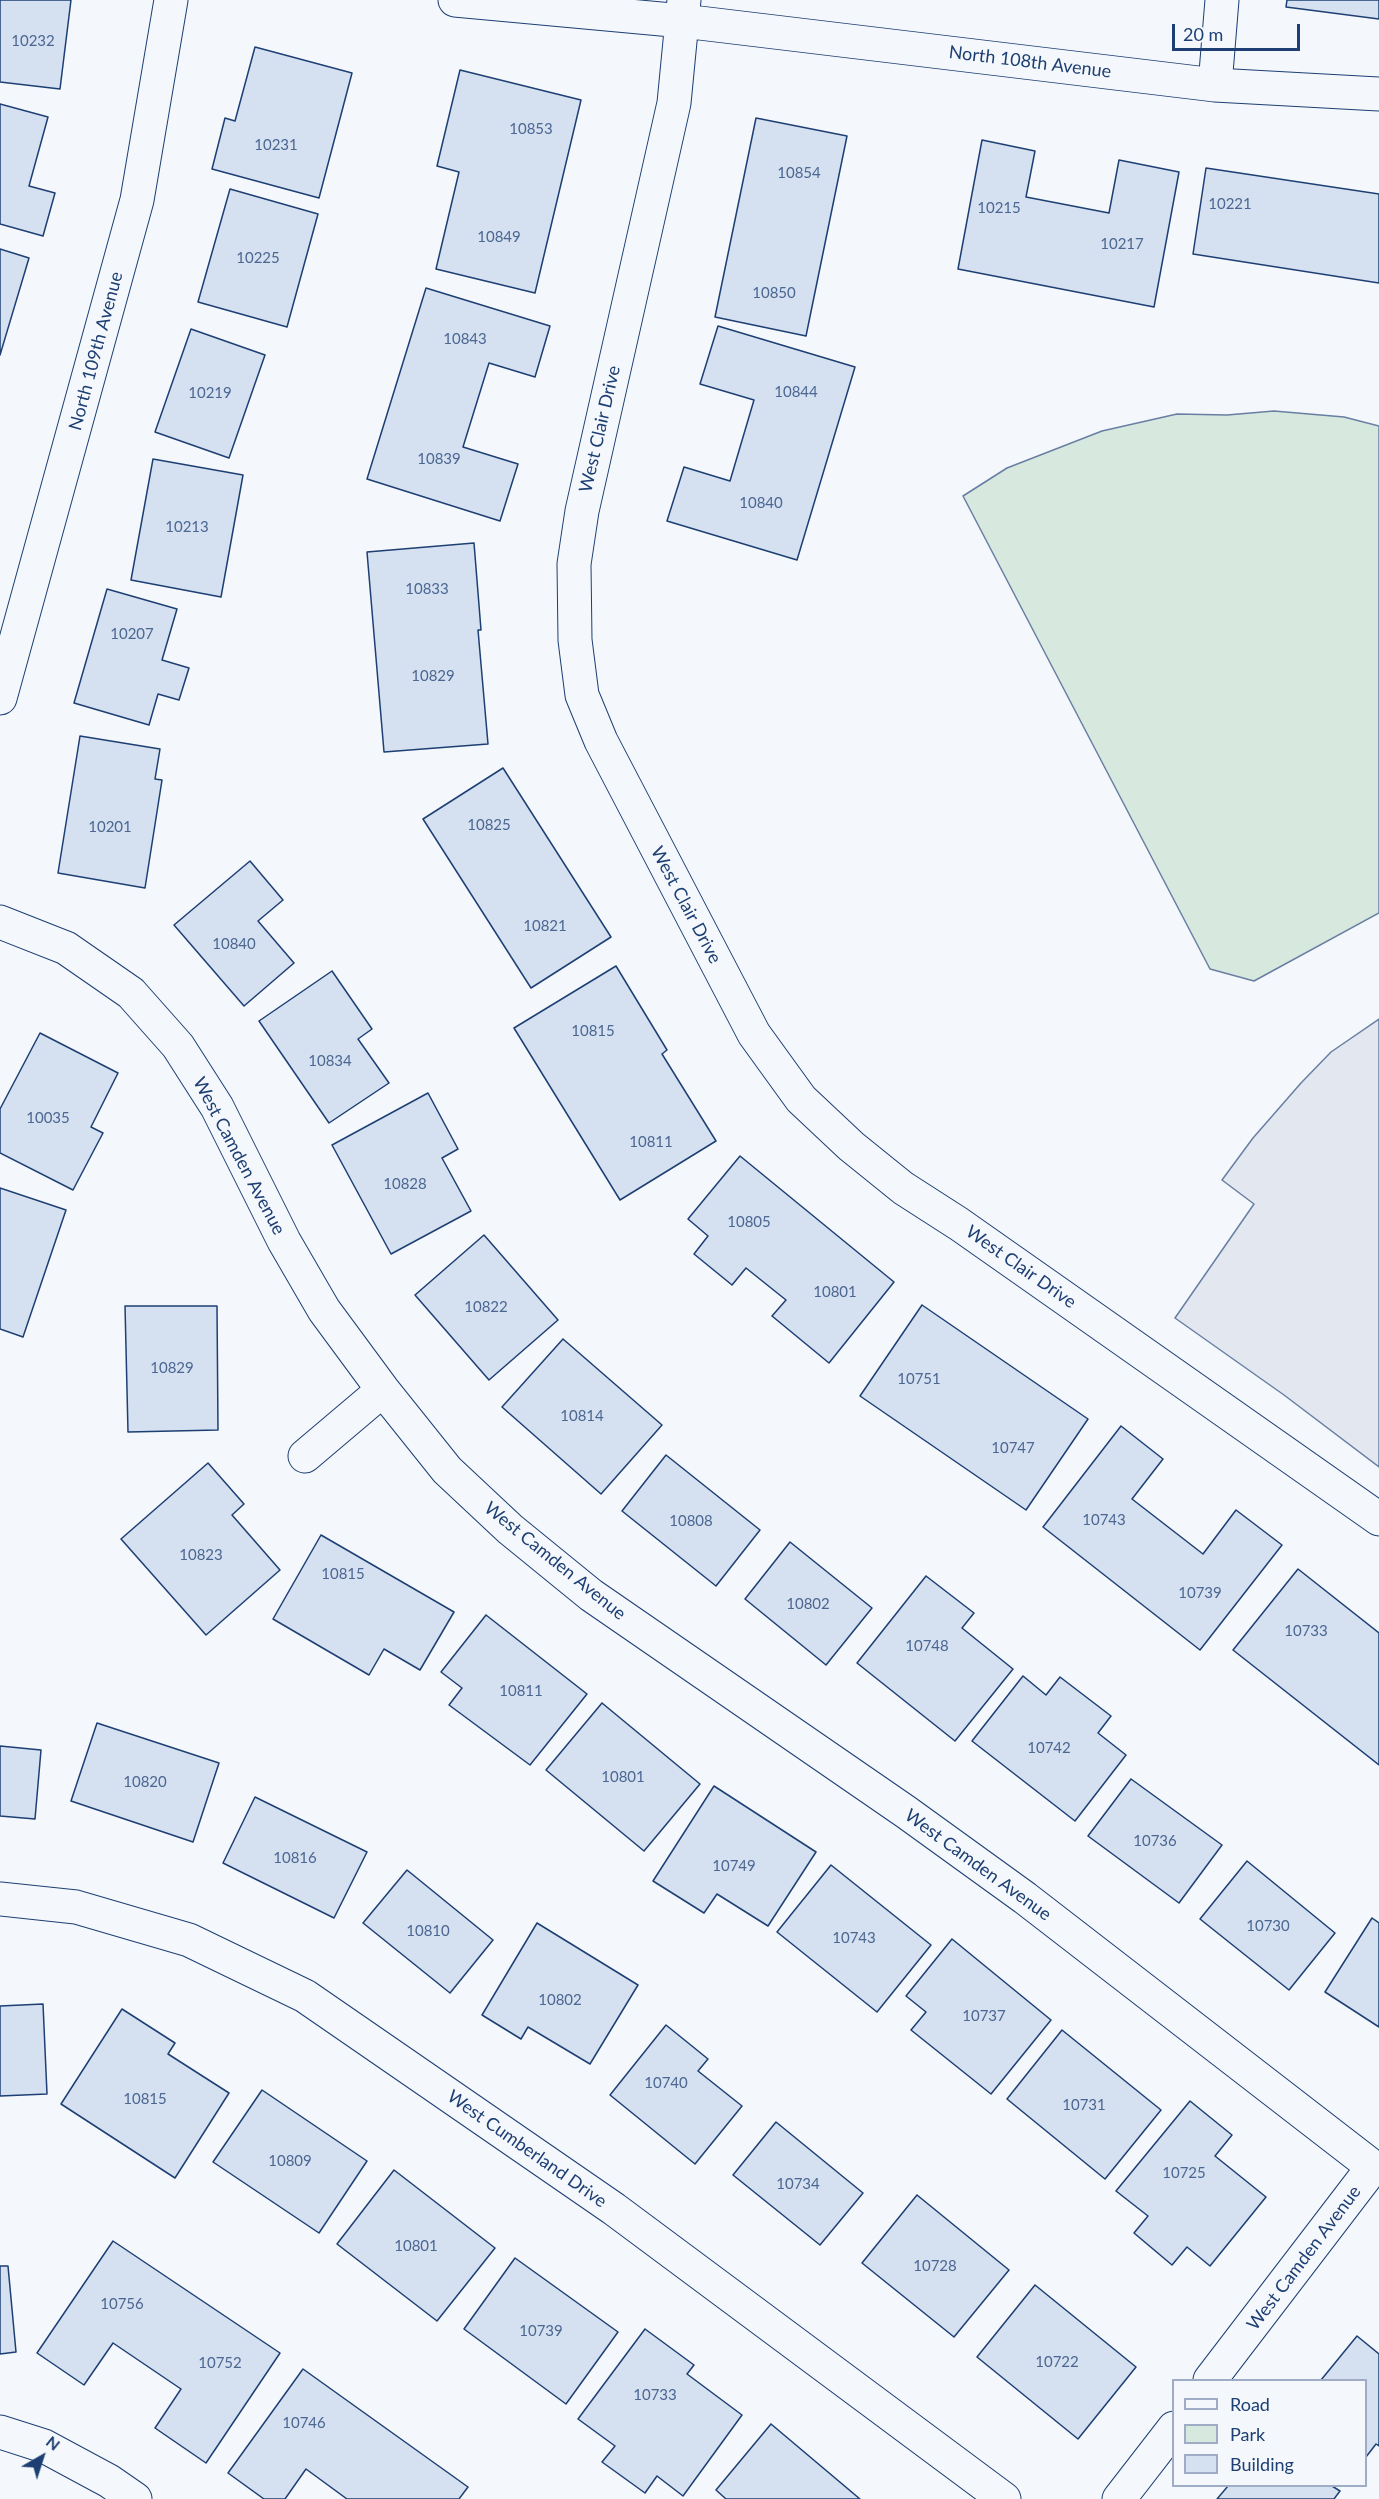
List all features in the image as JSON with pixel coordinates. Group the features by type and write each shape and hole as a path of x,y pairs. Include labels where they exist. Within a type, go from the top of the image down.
{"street":[{"name":"North 109th Avenue","path":"0,698 137,200 171,0"},
{"name":"North 108th Avenue","path":"455,0 683,10 1215,85 1379,94"},
{"path":"1215,85 1222,0"},
{"name":"West Clair Drive","path":"683,10 674,103 582,511 574,564 575,640 582,695 601,741 754,1034 801,1099 851,1146 903,1188 979,1237 1379,1519"},
{"name":"West Camden Avenue","path":"0,922 66,948 121,986 178,1046 217,1107 284,1241 324,1310 383,1390 447,1470 510,1529 591,1595 906,1812 1025,1898 1373,2167 1211,2379"},
{"path":"305,1456 383,1390"},
{"name":"West Cumberland Drive","path":"0,1899 76,1907 189,1940 305,1996 614,2209 1004,2499"},
{"path":"1119,2499 1172,2429"},
{"path":"0,2432 45,2446 109,2481 135,2499"}],"green space":[{"path":"1274,411 1344,417 1379,426 1379,913 1254,981 1210,969 963,496 1007,468 1102,431 1177,414 1227,415"}],"shaded area":[{"path":"1379,1019 1379,1467 1284,1395 1175,1318 1254,1204 1222,1180 1253,1138 1331,1052"}],"building":[{"path":"0,0 71,0 60,89 0,82"},
{"path":"1287,0 1379,0 1379,19 1286,7"},
{"path":"255,47 352,73 319,198 212,169 225,118 235,121"},
{"path":"460,70 581,100 535,293 436,269 459,172 437,166"},
{"path":"0,104 48,117 29,186 55,193 43,236 0,224"},
{"path":"756,118 847,136 806,336 715,317"},
{"path":"982,140 1035,151 1026,197 1109,213 1119,160 1179,172 1154,307 958,269"},
{"path":"1206,168 1379,194 1379,283 1193,254"},
{"path":"230,189 318,214 287,327 198,302"},
{"path":"0,249 29,258 0,355"},
{"path":"426,288 550,326 535,377 489,363 463,447 518,464 500,521 367,479"},
{"path":"718,326 855,367 797,560 667,521 684,467 730,481 754,400 700,384"},
{"path":"191,329 265,355 229,458 155,432"},
{"path":"153,459 243,475 221,597 131,580"},
{"path":"474,543 481,630 478,630 488,744 384,752 367,552"},
{"path":"107,589 177,609 162,660 189,668 179,700 158,694 149,725 74,703"},
{"path":"80,736 160,749 155,779 162,780 145,888 58,873"},
{"path":"503,768 611,937 531,988 423,819"},
{"path":"250,861 283,900 258,921 294,963 244,1006 174,925"},
{"path":"616,966 667,1050 662,1054 716,1141 620,1200 514,1028"},
{"path":"332,971 372,1029 358,1039 389,1083 329,1123 259,1021"},
{"path":"40,1033 118,1073 91,1127 103,1133 73,1190 0,1153 0,1109"},
{"path":"428,1093 458,1149 442,1158 471,1211 391,1254 332,1145"},
{"path":"740,1156 894,1282 829,1363 772,1316 786,1300 746,1268 732,1285 694,1254 708,1236 688,1219"},
{"path":"0,1188 66,1210 23,1337 0,1329"},
{"path":"484,1235 558,1320 489,1380 415,1295"},
{"path":"922,1305 1088,1419 1026,1510 860,1396"},
{"path":"125,1306 217,1306 218,1430 128,1432"},
{"path":"563,1339 662,1425 601,1494 502,1407"},
{"path":"1121,1426 1163,1459 1132,1499 1203,1554 1236,1510 1282,1545 1200,1650 1043,1527"},
{"path":"666,1455 760,1530 716,1586 622,1511"},
{"path":"208,1463 244,1504 232,1515 280,1570 206,1635 121,1539"},
{"path":"321,1535 454,1612 420,1670 384,1649 369,1675 273,1619"},
{"path":"790,1542 872,1608 826,1665 745,1599"},
{"path":"1298,1569 1379,1633 1379,1765 1233,1650"},
{"path":"926,1576 974,1613 962,1628 1013,1669 955,1741 857,1663"},
{"path":"486,1615 587,1694 530,1765 449,1705 462,1688 441,1672"},
{"path":"1023,1676 1046,1695 1060,1677 1111,1716 1098,1733 1126,1755 1075,1821 972,1741"},
{"path":"602,1703 700,1784 644,1851 546,1770"},
{"path":"97,1723 219,1763 193,1842 71,1801"},
{"path":"0,1746 41,1750 35,1819 0,1816"},
{"path":"1131,1779 1222,1845 1179,1903 1088,1836"},
{"path":"714,1786 816,1852 768,1926 717,1894 704,1913 653,1881"},
{"path":"255,1797 367,1852 334,1918 223,1863"},
{"path":"1247,1861 1335,1933 1289,1990 1200,1919"},
{"path":"831,1865 931,1945 877,2012 777,1932"},
{"path":"407,1870 493,1940 450,1993 363,1923"},
{"path":"1372,1918 1379,1923 1379,2027 1325,1992"},
{"path":"537,1923 638,1985 590,2064 528,2027 521,2039 482,2015"},
{"path":"952,1939 1051,2020 991,2094 911,2030 926,2012 906,1996"},
{"path":"43,2004 47,2094 0,2096 0,2006"},
{"path":"122,2009 175,2043 168,2054 229,2093 175,2178 61,2104"},
{"path":"666,2025 708,2059 698,2071 742,2106 695,2164 610,2095"},
{"path":"1062,2030 1161,2110 1105,2179 1007,2099"},
{"path":"262,2090 367,2161 319,2233 213,2162"},
{"path":"1190,2101 1232,2135 1215,2156 1266,2197 1210,2266 1187,2247 1172,2265 1134,2233 1148,2216 1116,2191"},
{"path":"776,2122 863,2193 820,2245 733,2175"},
{"path":"394,2170 495,2248 437,2321 337,2244"},
{"path":"917,2195 1009,2270 954,2337 862,2263"},
{"path":"113,2241 280,2353 206,2463 155,2428 181,2389 113,2343 84,2385 37,2353"},
{"path":"515,2258 618,2332 566,2404 464,2329"},
{"path":"0,2266 8,2266 16,2352 0,2354"},
{"path":"1035,2285 1136,2367 1078,2439 977,2357"},
{"path":"645,2329 694,2365 687,2374 742,2415 683,2496 657,2476 645,2493 602,2462 615,2446 578,2419"},
{"path":"1357,2336 1379,2354 1379,2446 1376,2444 1367,2456 1367,2379 1322,2379"},
{"path":"303,2369 468,2487 459,2499 347,2499 306,2469 285,2499 264,2499 228,2473"},
{"path":"771,2424 860,2499 726,2499 716,2490"},
{"path":"1227,2487 1334,2487 1340,2491 1334,2499 1217,2499"}]}
